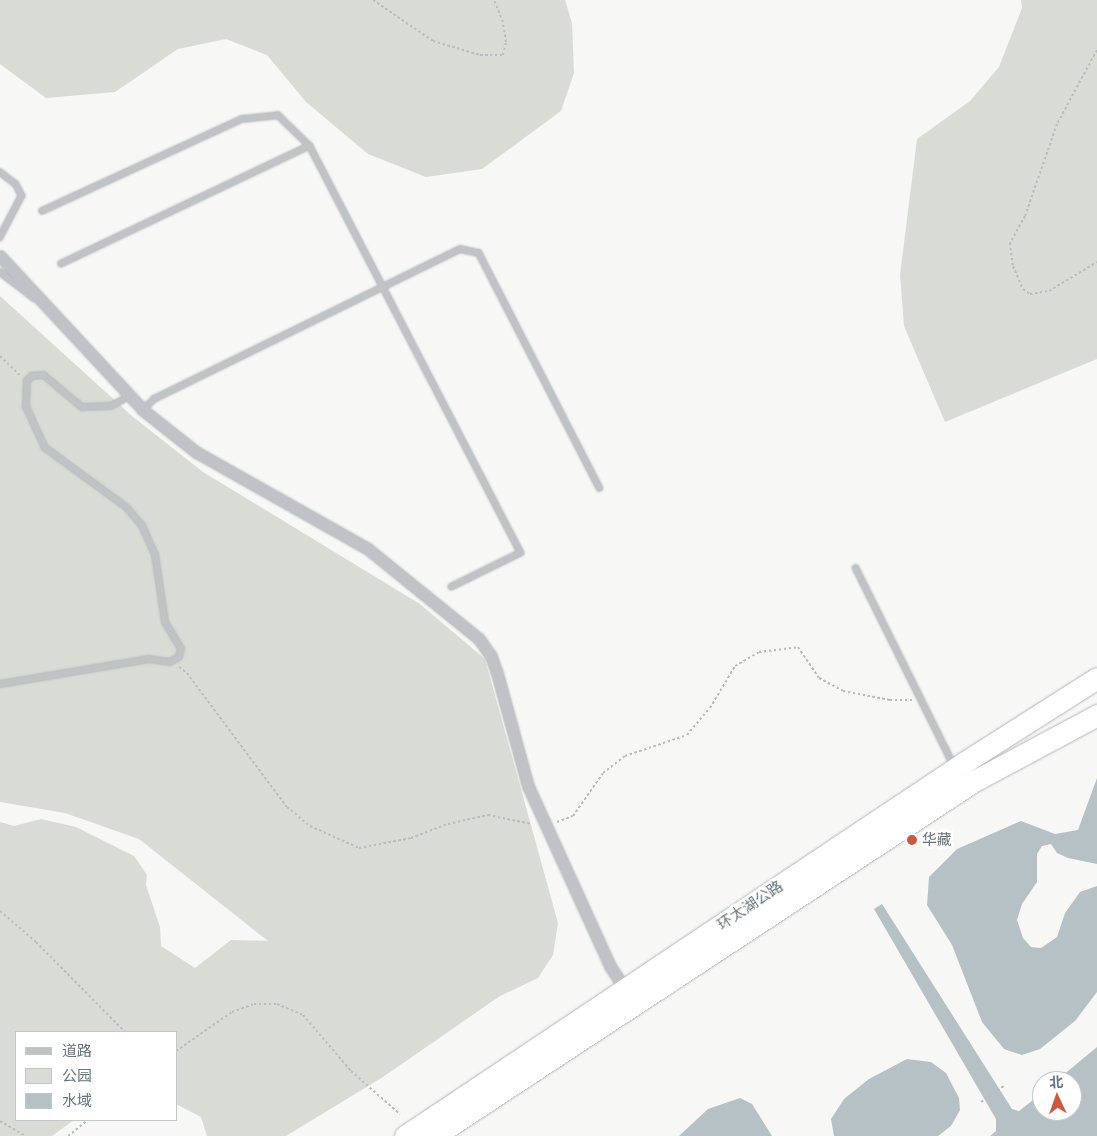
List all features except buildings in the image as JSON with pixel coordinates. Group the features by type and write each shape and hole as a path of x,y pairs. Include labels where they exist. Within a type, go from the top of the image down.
{"highway":[{"name":"环太湖公路","path":"405,1136 436,1131 961,777 1097,678"},
{"name":"环太湖公路","path":"436,1131 625,989 961,777 1097,715"}],"street":[{"path":"0,256 47,309 143,410 196,452 368,549 479,639 491,656 528,786 610,966 625,989"}],"lane":[{"path":"42,212 242,119 278,115 310,146 385,285 521,553 452,587"},
{"path":"62,264 310,146"},
{"path":"0,172 16,184 22,196 0,238"},
{"path":"143,410 154,399 460,249 479,253 600,488"},
{"path":"0,272 47,309"},
{"path":"0,684 149,658 170,662 179,657 180,649 166,622 155,555 142,526 127,508 45,448 26,407 27,381 32,376 44,375 82,407 111,406 130,396"},
{"path":"856,568 961,777"}],"path":[{"path":"373,0 433,41 480,55 503,55 506,42 503,22 494,0"},
{"path":"1097,50 1057,124 1025,216 1010,243 1013,266 1023,288 1030,294 1049,291 1097,262"},
{"path":"0,356 27,381"},
{"path":"170,662 187,673 287,807 310,826 359,848 411,838 448,824 488,815 520,823 546,826 573,816 603,773 625,756 687,735 710,708 735,666 759,652 798,647 819,678 843,691 890,700 922,700"},
{"path":"0,911 36,942 124,1031"},
{"path":"178,1050 232,1012 254,1004 277,1004 303,1015 351,1071 400,1114"},
{"path":"981,1102 1004,1086"},
{"path":"0,1121 26,1136"},
{"path":"68,1136 87,1121"}],"green space":[{"path":"0,0 565,0 572,23 574,73 561,111 482,169 426,177 368,154 306,102 267,55 226,39 178,49 115,92 46,98 0,64"},
{"path":"1021,0 1097,0 1097,359 945,422 904,326 900,275 917,139 970,101 999,67 1022,8"},
{"path":"0,296 132,416 203,472 420,604 485,659 558,923 553,955 538,978 500,996 383,1077 286,1136 207,1136 201,1117 178,1105 178,1031 15,1031 15,1121 73,1121 52,1136 0,1136 0,822 14,826 41,819 76,827 134,856 147,875 146,885 160,927 161,946 195,968 231,940 268,941 139,839 65,813 0,802"}],"water":[{"path":"1097,778 1097,864 1068,858 1057,853 1051,844 1042,846 1037,854 1037,882 1022,904 1017,920 1023,938 1031,947 1041,948 1057,937 1065,913 1080,892 1097,886 1097,992 1075,1021 1040,1049 1022,1055 1004,1049 982,1022 952,945 927,905 929,877 957,849 1021,821 1055,834 1078,830"},
{"path":"882,904 1012,1109 1019,1111 1032,1101 1032,1121 1082,1121 1082,1071 1068,1071 1097,1047 1097,1136 990,1136 996,1131 996,1119 874,909"},
{"path":"907,1059 931,1062 946,1073 959,1098 960,1110 951,1126 938,1136 834,1136 831,1119 844,1099 869,1079"},
{"path":"740,1098 752,1104 772,1136 679,1136 708,1109"}],"place":[{"name":"华藏","path":"912,840"}]}
